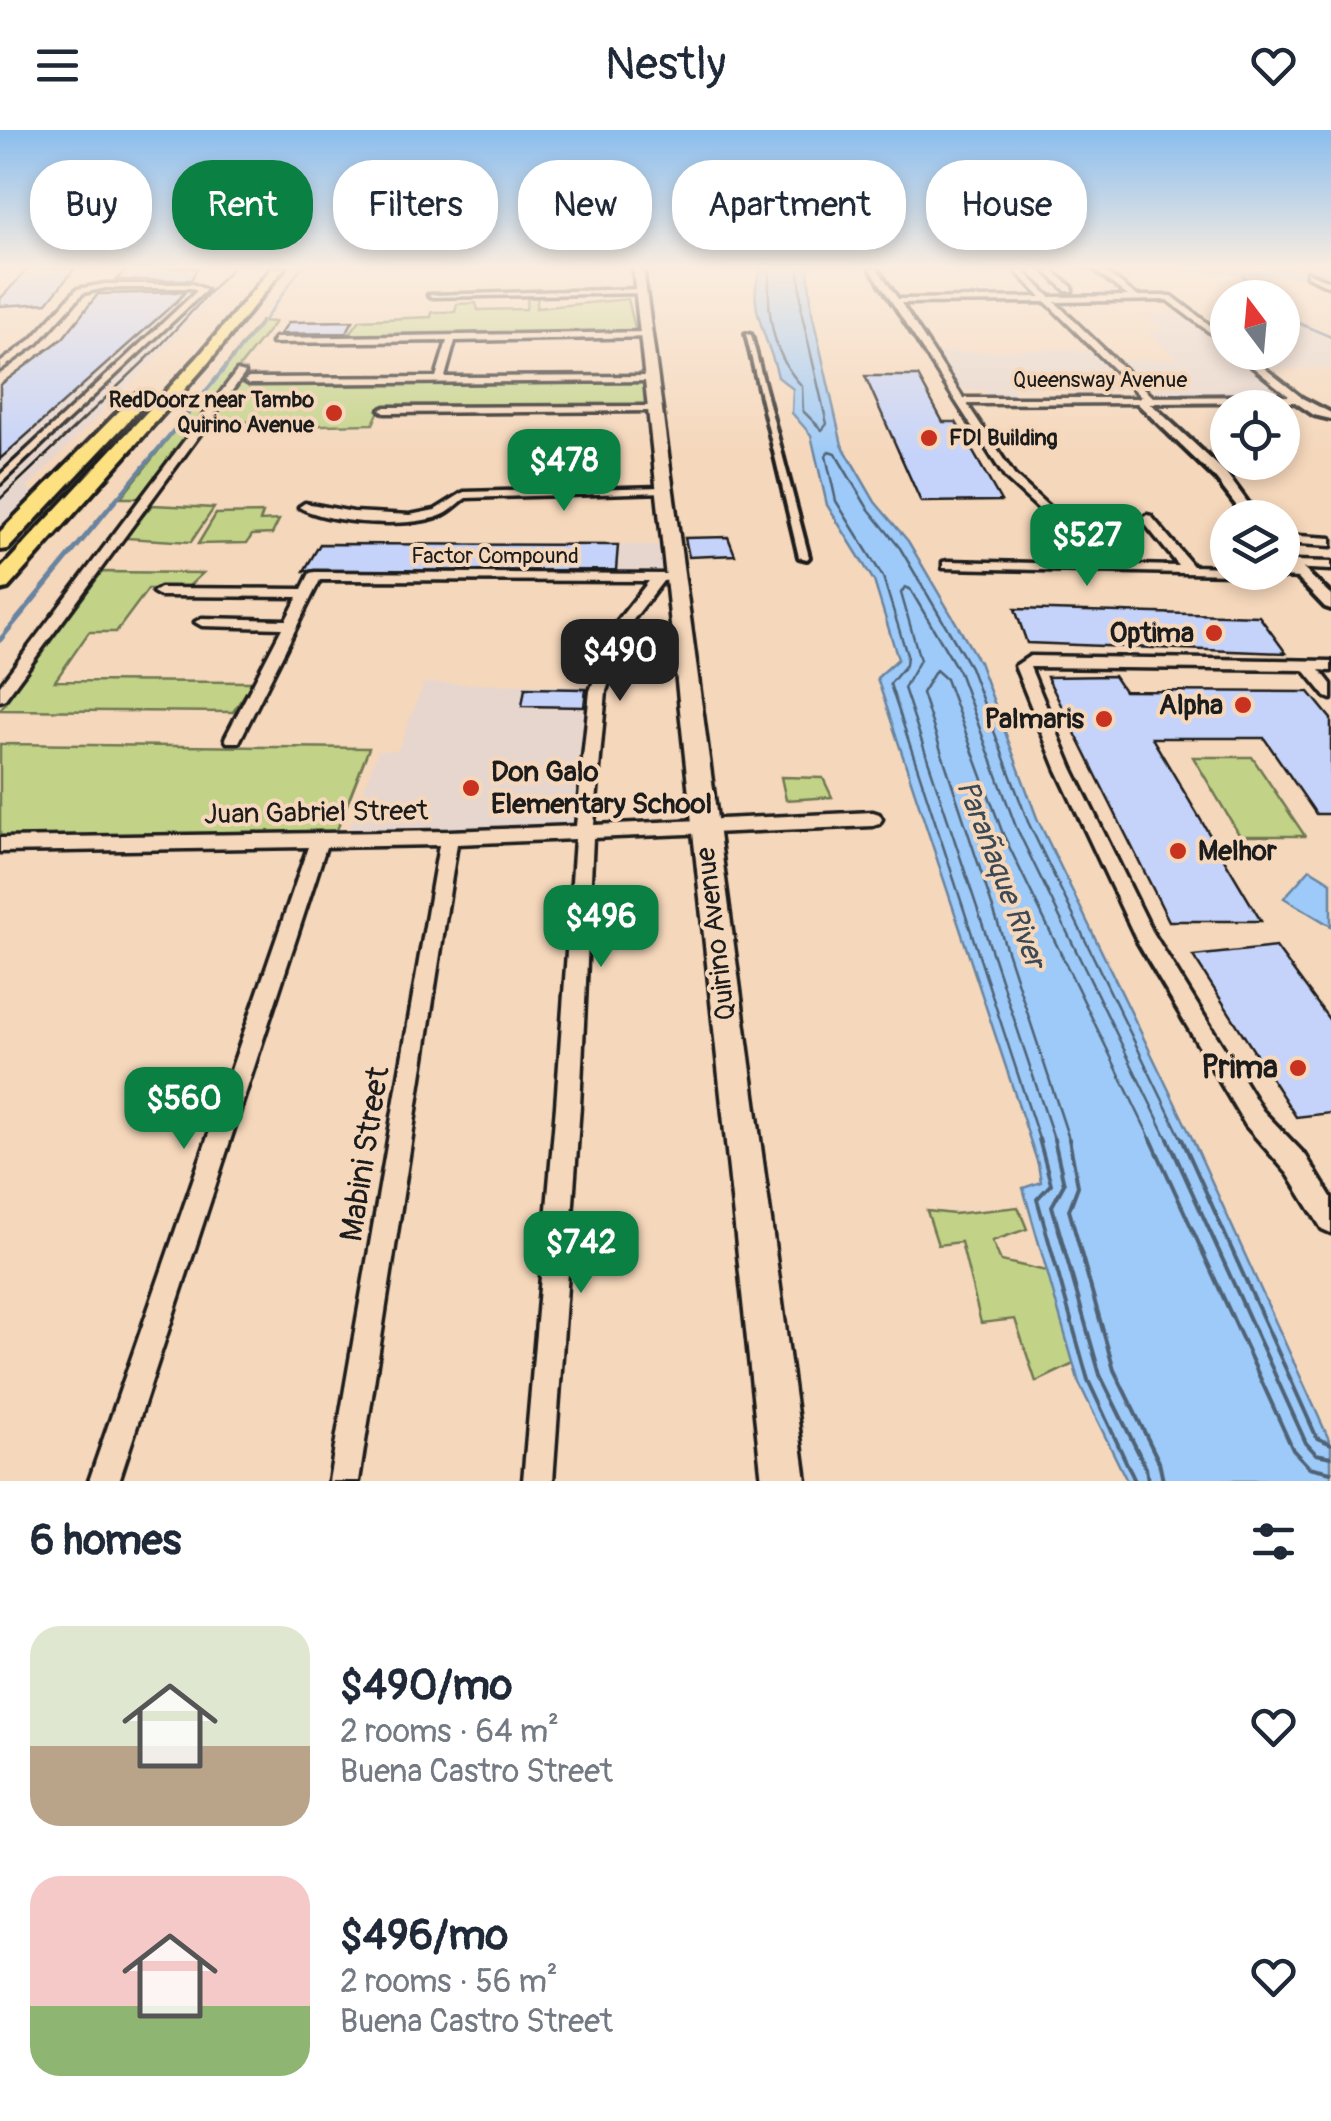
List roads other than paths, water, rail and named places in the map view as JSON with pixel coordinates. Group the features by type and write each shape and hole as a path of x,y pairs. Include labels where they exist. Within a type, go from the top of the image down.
{"highway":[{"path":"0,544 204,331"},
{"path":"0,582 226,331"}],"main road":[{"name":"Quirino Avenue","path":"647,331 667,576 704,826 784,1481"}],"street":[{"path":"0,366 43,331"},
{"path":"0,377 58,331"},
{"path":"0,481 158,331"},
{"path":"915,331 1010,477 1045,509 1086,568"},
{"path":"1084,331 1222,476 1240,500"},
{"path":"275,342 648,335"},
{"path":"748,335 804,557"},
{"path":"440,379 452,338"},
{"path":"1261,370 1288,390"},
{"path":"0,696 245,377 652,378"},
{"name":"Queensway Avenue","path":"962,401 1210,399"},
{"path":"1300,400 1318,413 1331,416"},
{"path":"385,410 654,408"},
{"path":"305,507 343,517 428,516 444,510 464,494 663,490"},
{"path":"1147,519 1189,570"},
{"path":"1300,541 1331,542"},
{"path":"1300,564 1331,566"},
{"path":"948,565 1210,571"},
{"path":"1300,571 1331,604"},
{"name":"Factor Compound","path":"306,593 315,576 667,576"},
{"path":"538,1481 568,1106 584,832 598,692 622,624 667,576"},
{"path":"160,592 306,593 233,738"},
{"path":"202,622 291,624"},
{"path":"1331,666 1030,661 1022,666 1064,768 1145,938 1254,1118 1298,1166 1331,1220"},
{"path":"1310,668 1331,694"},
{"name":"Juan Gabriel Street","path":"0,845 449,838 874,819"},
{"name":"Mabini Street","path":"344,1481 449,838"},
{"path":"104,1481 319,841"}],"water":[{"name":"Parañaque River","path":"763,331 816,331 842,445 875,502 908,541 979,662 1037,818 1192,1138 1331,1444 1331,1481 1127,1481 1079,1383 1023,1188 1041,1182 1038,1164 877,678 898,659 874,581 827,505 811,435 792,413 793,389 778,377"},
{"path":"1310,869 1331,882 1331,926 1284,898"}],"waterway":[{"path":"223,371 255,331"},
{"path":"1317,331 1331,337"},
{"path":"116,500 225,368"},
{"path":"0,640 118,497"}],"tram line":[{"path":"0,499 174,331"}],"place":[{"name":"RedDoorz near Tambo Quirino Avenue","path":"334,413"},
{"name":"FDI Building","path":"929,438"},
{"name":"Optima","path":"1214,633"},
{"name":"Alpha","path":"1243,705"},
{"name":"Palmaris","path":"1104,719"},
{"name":"Don Galo Elementary School","path":"471,788"},
{"name":"Melhor","path":"1178,851"},
{"name":"Prima","path":"1298,1068"}]}
